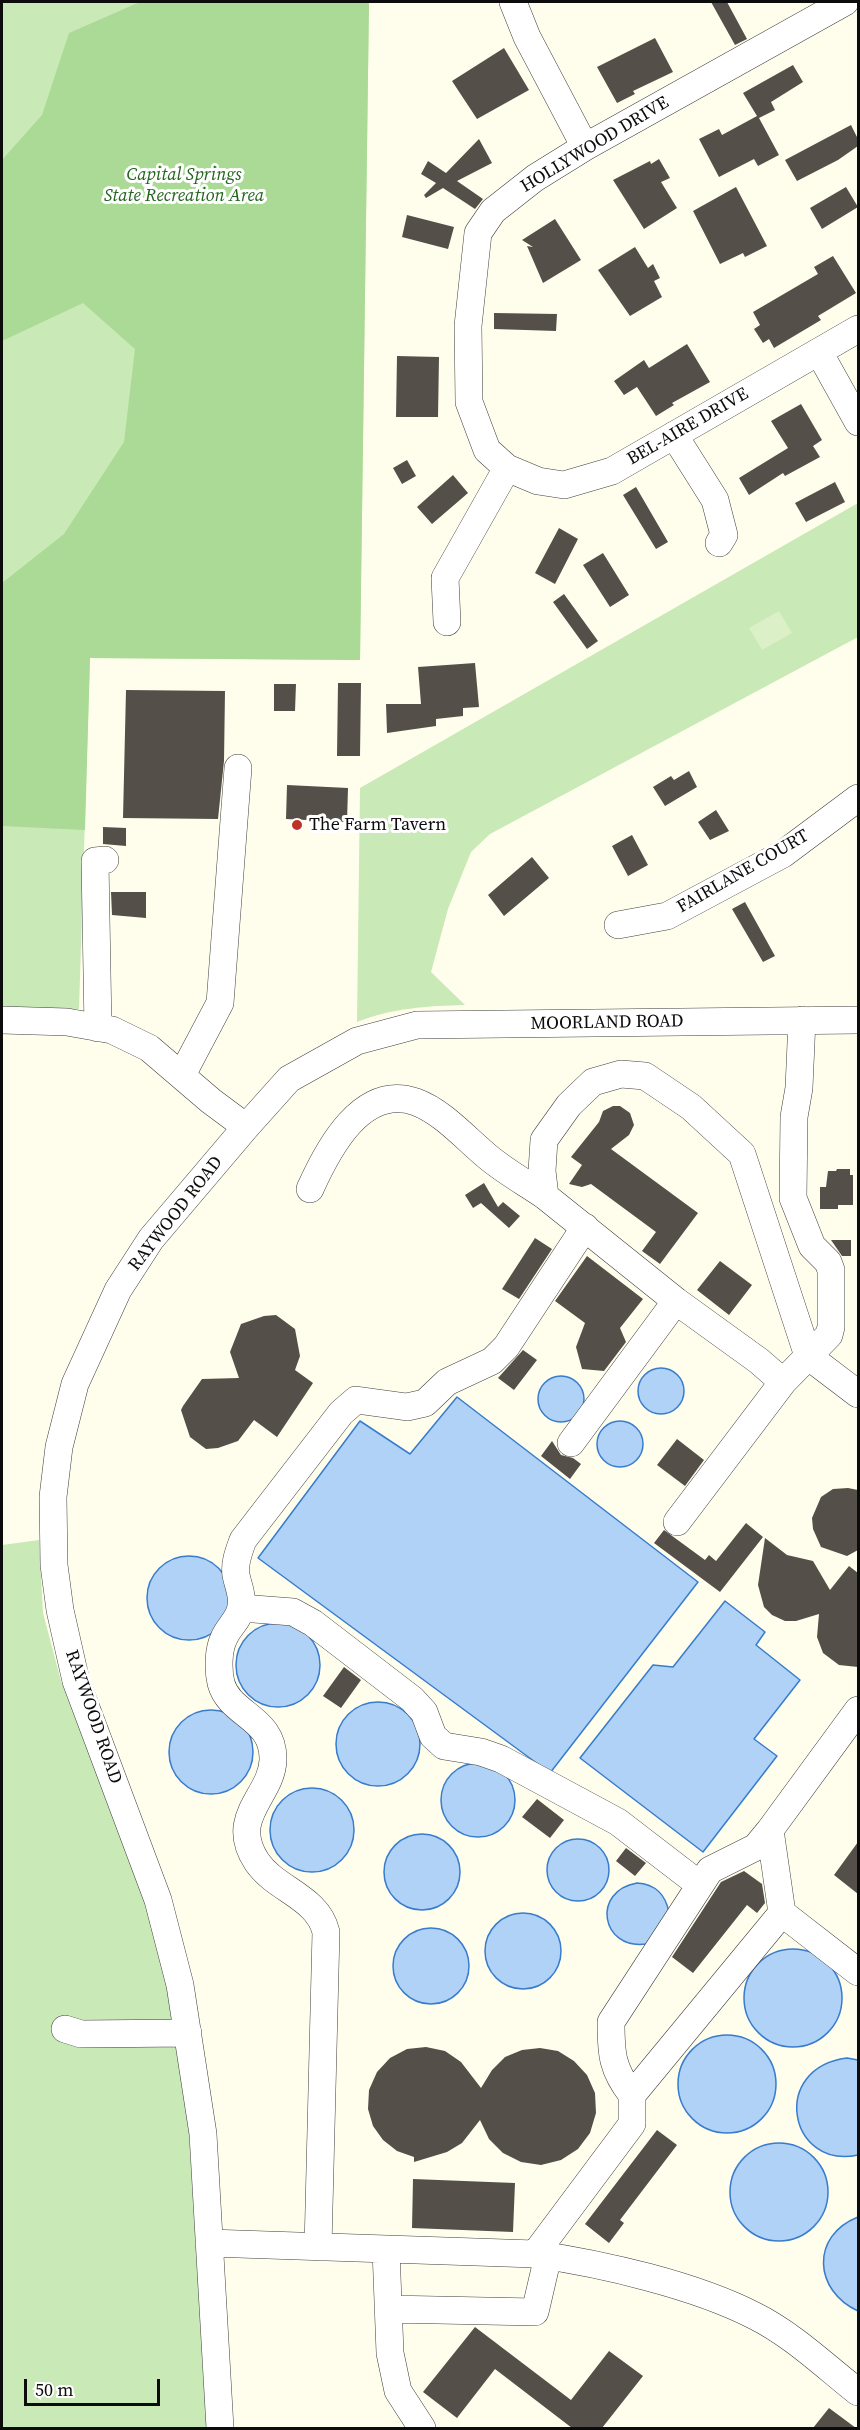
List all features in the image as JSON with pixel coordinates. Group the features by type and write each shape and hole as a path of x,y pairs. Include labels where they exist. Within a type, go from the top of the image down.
{"street":[{"path":"513,2 526,37 585,147"},
{"name":"HOLLYWOOD DRIVE","path":"507,468 487,450 469,402 468,326 478,233 493,211 535,177 585,147 845,2"},
{"name":"BEL-AIRE DRIVE","path":"507,468 538,482 564,485 612,471 858,329"},
{"path":"819,352 858,422"},
{"path":"674,435 718,508 724,535 719,543"},
{"path":"447,622 445,578 507,468"},
{"path":"182,1076 220,1003 238,768"},
{"name":"FAIRLANE COURT","path":"618,925 667,916 783,854 858,798"},
{"path":"98,1028 95,861 105,860"},
{"path":"2,1020 67,1022 112,1030 149,1048 246,1127"},
{"path":"677,1522 783,1382 829,1335 832,1287 828,1262 812,1246 793,1198 794,1117 799,1088 802,1020"},
{"name":"MOORLAND ROAD","path":"357,1041 417,1025 858,1020"},
{"name":"RAYWOOD ROAD","path":"220,2428 203,2134 180,1985 158,1900 76,1681 60,1610 54,1565 53,1497 59,1447 75,1384 118,1290 152,1239 289,1079 357,1041"},
{"path":"545,1196 542,1171 544,1140 569,1105 593,1082 621,1074 645,1076 691,1107 741,1154 790,1309 808,1356 858,1394"},
{"path":"310,1188 322,1161 358,1114 372,1104 393,1099 415,1102 434,1112 491,1160 545,1196 676,1301 759,1361 783,1382"},
{"path":"318,2247 326,1932 321,1915 258,1863 250,1846 247,1825 253,1803 266,1783 273,1760 268,1736 259,1723 228,1695 222,1684 219,1662 224,1638 238,1617 241,1608 242,1594 236,1574 243,1540 341,1413 356,1400 407,1407 425,1403 447,1382 492,1360 521,1328 541,1292 585,1227"},
{"path":"571,1443 676,1301"},
{"path":"241,1608 293,1612 313,1623 412,1700 424,1712 433,1736 444,1746 481,1752 501,1759 645,1840 700,1885"},
{"path":"388,2309 535,2312 541,2255 632,2124 632,2095 617,2076 611,2046 611,2022 710,1870 756,1847 858,1710"},
{"path":"770,1830 782,1913 858,1972"},
{"path":"632,2095 782,1913"},
{"path":"65,2029 81,2034 188,2033"},
{"path":"209,2243 541,2255 647,2278 704,2295 756,2316 858,2392"},
{"path":"386,2250 390,2353 398,2391 422,2428"}],"green space":[{"name":"Capital Springs State Recreation Area","path":"2,2 369,2 360,660 90,658 79,1009 2,1007"},
{"name":"Capital Springs State Recreation Area","path":"140,2 369,2 360,660 90,658 85,830 2,826 2,583 64,534 124,442 135,349 83,303 2,341 2,160 42,115 69,33"},
{"path":"858,503 858,637 490,834 471,852 448,909 431,972 465,1005 410,1009 357,1022 360,788"},
{"path":"779,611 792,633 762,650 749,628"},
{"path":"39,1540 43,1613 61,1681 141,1888 163,1960 187,2096 207,2428 2,2428 2,1545"}],"water":[{"path":"661,1368 677,1375 684,1391 677,1407 661,1414 645,1407 638,1391 645,1375"},
{"path":"561,1376 577,1383 584,1399 577,1415 561,1422 545,1415 538,1399 545,1383"},
{"path":"457,1397 698,1582 550,1773 258,1558 360,1421 410,1454"},
{"path":"620,1421 636,1428 643,1444 636,1460 620,1467 604,1460 597,1444 604,1428"},
{"path":"189,1556 212,1563 224,1575 231,1598 224,1621 212,1633 189,1640 166,1633 154,1621 147,1598 154,1575 166,1563"},
{"path":"725,1601 765,1632 756,1645 800,1680 754,1739 777,1756 703,1852 580,1758 653,1665 673,1667"},
{"path":"278,1623 294,1626 308,1635 317,1649 320,1665 317,1681 308,1695 294,1704 278,1707 262,1704 248,1695 239,1681 236,1665 239,1649 248,1635 262,1626"},
{"path":"378,1702 394,1705 408,1714 417,1728 420,1744 417,1760 408,1774 394,1783 378,1786 362,1783 348,1774 339,1760 336,1744 339,1728 348,1714 362,1705"},
{"path":"211,1710 227,1713 241,1722 250,1736 253,1752 250,1768 241,1782 227,1791 211,1794 195,1791 181,1782 172,1768 169,1752 172,1736 181,1722 195,1713"},
{"path":"471,1763 485,1763 499,1769 509,1779 515,1793 515,1807 509,1821 499,1831 485,1837 471,1837 457,1831 447,1821 441,1807 441,1793 447,1779 457,1769"},
{"path":"312,1788 328,1791 342,1800 351,1814 354,1830 351,1846 342,1860 328,1869 312,1872 296,1869 282,1860 273,1846 270,1830 273,1814 282,1800 296,1791"},
{"path":"422,1834 436,1837 449,1845 457,1858 460,1872 457,1886 449,1899 436,1907 422,1910 408,1907 395,1899 387,1886 384,1872 387,1858 395,1845 408,1837"},
{"path":"578,1839 590,1841 600,1848 607,1858 609,1870 607,1882 600,1892 590,1899 578,1901 566,1899 556,1892 549,1882 547,1870 549,1858 556,1848 566,1841"},
{"path":"637,1883 654,1888 659,1892 669,1913 646,1944 631,1943 619,1938 611,1929 607,1919 608,1907 613,1897 622,1888"},
{"path":"523,1913 537,1916 550,1924 558,1937 561,1951 558,1965 550,1978 537,1986 523,1989 509,1986 496,1978 488,1965 485,1951 488,1937 496,1924 509,1916"},
{"path":"431,1928 445,1931 458,1939 466,1952 469,1966 466,1980 458,1993 445,2001 431,2004 417,2001 404,1993 396,1980 393,1966 396,1952 404,1939 417,1931"},
{"path":"793,1949 812,1953 828,1963 838,1979 842,1998 838,2017 828,2033 812,2043 793,2047 774,2043 758,2033 748,2017 744,1998 748,1979 758,1963 774,1953"},
{"path":"727,2035 746,2039 762,2049 772,2065 776,2084 772,2103 762,2119 746,2129 727,2133 708,2129 692,2119 682,2103 678,2084 682,2065 692,2049 708,2039"},
{"path":"847,2058 858,2060 858,2155 835,2156 816,2148 804,2134 797,2116 798,2097 806,2079 822,2066"},
{"path":"779,2143 798,2147 814,2157 824,2173 828,2192 824,2211 814,2227 798,2237 779,2241 760,2237 744,2227 734,2211 730,2192 734,2173 744,2157 760,2147"},
{"path":"858,2217 858,2311 843,2302 833,2291 826,2277 824,2264 825,2250 832,2237 842,2226"}],"building":[{"path":"711,2 727,2 747,39 735,45"},
{"path":"655,38 673,72 633,91 635,94 617,103 597,67"},
{"path":"504,48 529,90 477,119 452,81"},
{"path":"793,65 803,82 771,102 775,110 759,118 779,155 758,166 754,159 719,177 699,139 719,129 722,135 757,116 743,93"},
{"path":"851,125 858,139 858,146 838,160 797,181 785,160"},
{"path":"479,139 492,163 457,181 483,199 475,209 443,188 426,198 424,195 436,183 421,174 428,161 446,173"},
{"path":"659,159 670,178 661,182 677,208 644,229 613,180 650,161 651,164"},
{"path":"736,187 767,246 745,257 743,253 720,264 693,211"},
{"path":"846,187 858,207 822,229 810,208"},
{"path":"407,215 454,227 448,249 402,237"},
{"path":"555,219 581,260 543,283 527,246 533,247 522,240"},
{"path":"635,247 648,268 653,264 660,278 654,281 662,297 630,316 598,270"},
{"path":"833,256 856,293 818,316 821,320 774,348 769,339 763,343 754,329 760,325 753,312 818,274 814,267"},
{"path":"494,313 557,314 556,331 494,329"},
{"path":"687,344 710,382 672,403 674,405 656,416 637,387 624,395 614,381 644,360 649,368"},
{"path":"397,356 439,357 438,417 396,417"},
{"path":"801,404 822,440 813,446 820,457 785,476 783,473 749,495 739,478 788,448 771,421"},
{"path":"407,460 416,476 402,484 393,468"},
{"path":"453,475 468,493 432,524 417,507"},
{"path":"835,482 845,502 806,522 795,503"},
{"path":"636,487 668,542 656,549 623,495"},
{"path":"559,528 578,539 555,584 535,573"},
{"path":"603,553 629,595 610,607 583,565"},
{"path":"564,594 598,641 587,649 553,602"},
{"path":"475,663 479,707 463,708 463,716 436,719 436,726 387,733 386,704 421,704 418,667"},
{"path":"338,683 361,683 360,756 337,756"},
{"path":"274,684 296,684 295,711 274,711"},
{"path":"126,690 225,691 224,761 218,819 123,818"},
{"path":"689,771 697,787 665,806 653,787 671,776 674,780"},
{"path":"287,785 348,788 347,822 286,819"},
{"path":"716,810 729,831 710,840 698,822"},
{"path":"103,827 126,828 126,846 103,844"},
{"path":"632,835 648,865 628,876 612,846"},
{"path":"532,857 549,878 504,916 488,895"},
{"path":"111,892 146,892 146,918 112,915"},
{"path":"745,902 775,956 763,962 732,909"},
{"path":"613,1106 620,1106 630,1113 634,1125 629,1135 611,1149 698,1213 660,1264 642,1251 656,1232 591,1184 582,1187 569,1184 582,1165 571,1157 599,1122 603,1111"},
{"path":"850,1169 850,1175 853,1175 853,1205 838,1205 838,1209 820,1209 820,1187 826,1187 828,1171"},
{"path":"484,1183 498,1207 503,1202 520,1216 509,1228 481,1203 473,1208 465,1195"},
{"path":"535,1238 552,1249 519,1299 502,1289"},
{"path":"831,1240 851,1240 851,1256 842,1256"},
{"path":"587,1256 643,1299 620,1328 626,1342 604,1371 582,1369 576,1347 585,1323 555,1301"},
{"path":"720,1261 752,1285 729,1315 697,1290"},
{"path":"276,1315 295,1329 300,1356 295,1370 313,1383 277,1437 254,1420 238,1441 218,1448 206,1449 190,1437 181,1410 183,1406 202,1379 239,1378 230,1352 241,1324 264,1316"},
{"path":"523,1350 537,1360 514,1390 498,1378"},
{"path":"677,1439 704,1460 685,1486 657,1465"},
{"path":"552,1441 561,1455 573,1458 581,1464 570,1479 541,1456"},
{"path":"833,1489 858,1490 858,1550 847,1556 821,1547 813,1529 812,1518 821,1497"},
{"path":"746,1523 763,1537 720,1592 654,1543 664,1530 705,1560 709,1555 716,1561"},
{"path":"765,1538 787,1555 813,1561 830,1590 849,1566 858,1573 858,1667 839,1665 823,1653 817,1637 819,1614 796,1621 785,1621 772,1615 764,1607 758,1585"},
{"path":"344,1667 361,1680 341,1708 323,1696"},
{"path":"537,1799 564,1820 550,1838 522,1817"},
{"path":"858,1842 858,1894 834,1875"},
{"path":"626,1848 646,1863 635,1876 616,1861"},
{"path":"744,1871 762,1884 765,1903 757,1913 747,1905 693,1973 672,1957 721,1882"},
{"path":"426,2047 445,2051 461,2062 481,2088 492,2070 505,2057 522,2050 540,2048 558,2051 574,2061 587,2075 595,2093 596,2113 590,2133 578,2149 561,2160 541,2165 521,2162 503,2153 489,2139 480,2120 462,2143 447,2152 414,2162 414,2157 397,2151 383,2140 373,2126 368,2109 369,2090 377,2072 390,2058 407,2049"},
{"path":"657,2130 677,2145 620,2220 624,2223 609,2243 585,2224"},
{"path":"413,2179 515,2183 513,2232 412,2228"},
{"path":"475,2327 571,2400 609,2351 643,2376 602,2428 572,2428 495,2369 457,2418 423,2392"},
{"path":"829,2408 856,2428 813,2428"}],"place":[{"name":"The Farm Tavern","path":"297,825"}]}
